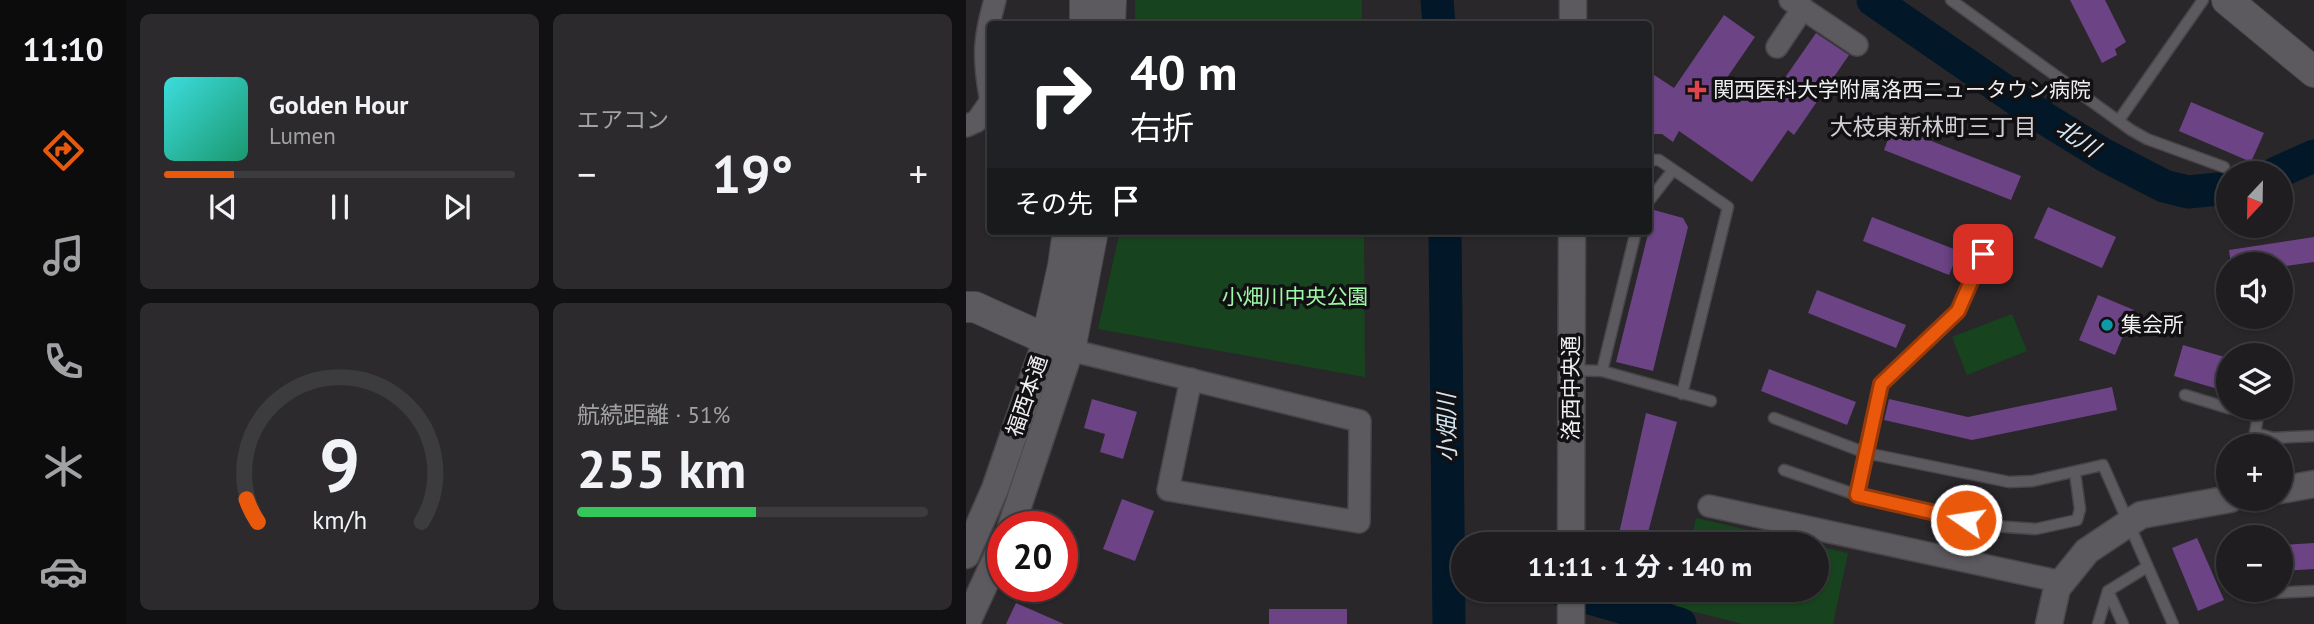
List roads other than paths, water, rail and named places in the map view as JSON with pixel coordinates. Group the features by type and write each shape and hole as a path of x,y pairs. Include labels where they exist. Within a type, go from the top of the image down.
{"main road":[{"path":"1085,0 1085,21"},
{"path":"1111,0 1111,21"},
{"path":"2227,0 2314,72"},
{"name":"福西本通","path":"1058,344 1067,235"},
{"name":"福西本通","path":"1058,344 1092,235"},
{"path":"966,307 975,307 1058,344"}],"street":[{"path":"989,21 995,0"},
{"path":"1573,0 1573,21"},
{"path":"1777,47 1796,4 1857,45"},
{"path":"987,33 984,60 987,78"},
{"path":"966,126 977,121 987,106"},
{"name":"洛西中央通","path":"1571,532 1572,235"},
{"path":"1058,344 1360,421 1359,522 1168,490 1191,379"},
{"name":"福西本通","path":"1014,511 1058,344"},
{"name":"福西本通","path":"966,555 1058,344"},
{"path":"2293,488 2314,484"},
{"path":"2049,624 2057,588 2087,551 2141,515 2216,502"},
{"path":"1709,506 2062,582"},
{"path":"966,624 987,579"},
{"path":"1571,602 1571,621"}],"lane":[{"path":"1951,0 2132,130 2147,139 2216,164"},
{"path":"2119,120 2203,0"},
{"path":"1652,160 1659,160 1728,207 1682,394"},
{"path":"1652,197 1673,170"},
{"path":"1602,372 1635,235"},
{"path":"1857,495 1881,384 1958,311 1983,254"},
{"path":"1571,370 1602,372 1710,401"},
{"path":"2185,395 2216,404"},
{"path":"1774,418 1866,453 2009,482 2033,481 2103,465 2173,624"},
{"path":"2293,439 2314,436"},
{"path":"1784,470 1857,495 1993,526 2036,529 2077,520 2080,509 2075,473"},
{"path":"2098,624 2108,591 2147,567"},
{"path":"2108,591 2123,624"},
{"path":"2293,592 2314,591"}],"waterway":[{"name":"小畑川","path":"1437,0 1439,21"},
{"name":"北川","path":"1873,0 2044,118 2104,155 2164,186 2188,192 2216,189"},
{"name":"北川","path":"2293,165 2314,156"},
{"name":"小畑川","path":"1445,235 1449,624"},
{"path":"1604,602 1680,624"}],"place":[{"name":"関西医科大学附属洛西ニュータウン病院","path":"1697,90"},
{"name":"集会所","path":"2107,325"}],"district":[{"name":"大枝東新林町三丁目","path":"1933,127"}],"park label":[{"name":"小畑川中央公園","path":"1295,297"}]}
